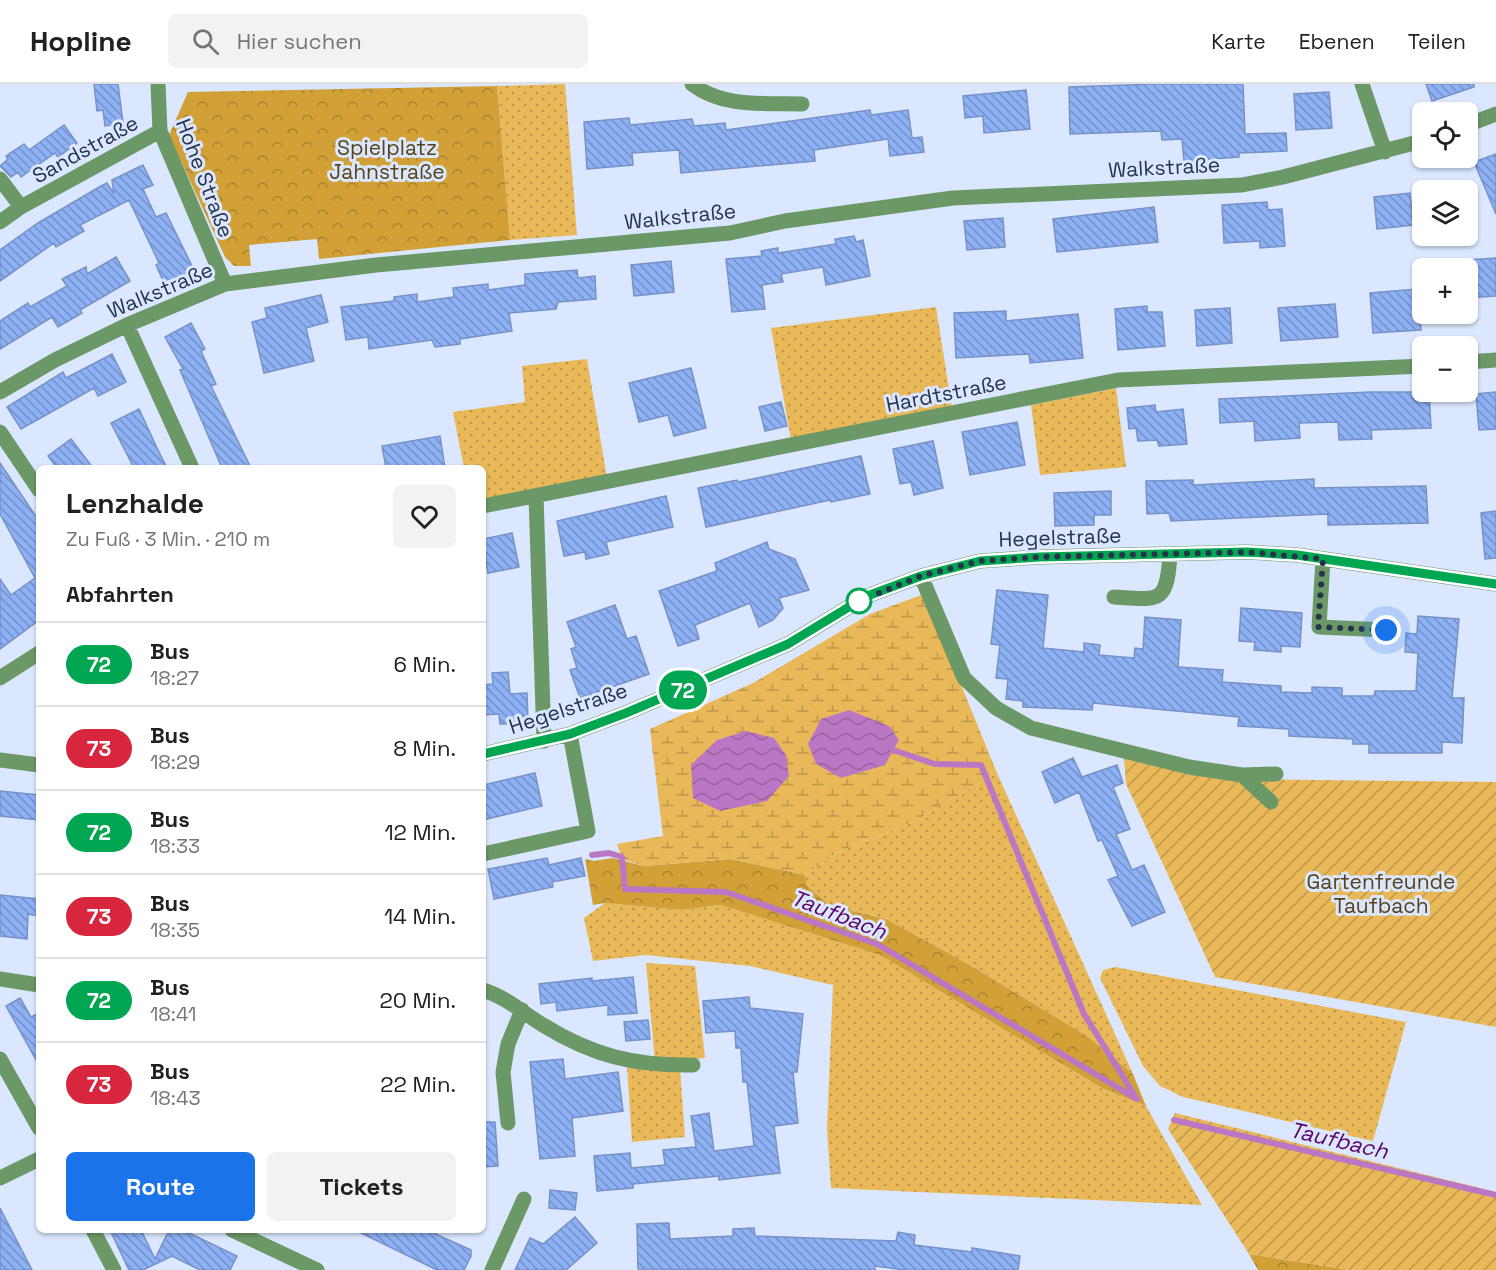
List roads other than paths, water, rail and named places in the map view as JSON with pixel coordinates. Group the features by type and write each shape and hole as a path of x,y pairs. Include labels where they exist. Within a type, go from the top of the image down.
{"street":[{"name":"Hohe Straße","path":"158,84 160,131 225,284"},
{"path":"692,84 706,95 720,100 802,104"},
{"path":"1362,84 1385,152"},
{"path":"1478,121 1496,114"},
{"name":"Sandstraße","path":"0,222 21,207 160,131"},
{"name":"Walkstraße","path":"0,392 55,360 127,325 225,284 376,266 730,233 785,221 953,198 1242,184 1283,177 1412,144"},
{"path":"0,178 21,207"},
{"path":"127,325 191,465"},
{"path":"1478,361 1496,360"},
{"name":"Hardtstraße","path":"486,505 1118,380 1412,366"},
{"path":"0,432 36,486"},
{"path":"536,496 544,741"},
{"name":"Hegelstraße","path":"486,753 570,734 778,649 867,596 921,576 980,561 1039,557 1247,552 1323,559 1496,584"},
{"path":"1114,597 1149,600 1160,596 1168,584 1170,554"},
{"path":"1323,559 1318,627 1386,630"},
{"path":"921,576 964,678 996,708 1031,728 1189,767 1242,775 1276,774"},
{"path":"0,678 36,655"},
{"path":"486,853 588,831 570,734"},
{"path":"0,760 36,765"},
{"path":"1242,775 1271,801"},
{"path":"0,979 36,985"},
{"path":"486,992 522,1010 576,1045 604,1056 640,1063 693,1065"},
{"path":"508,1123 503,1072 508,1044 522,1010"},
{"path":"0,1059 36,1123"},
{"path":"0,1178 36,1160"},
{"path":"492,1270 524,1199"},
{"path":"95,1233 114,1270"},
{"path":"238,1233 317,1270"}],"water":[{"path":"849,710 889,726 899,740 885,765 841,778 816,764 808,744 821,719"},
{"path":"746,731 774,738 786,755 789,776 767,801 720,811 693,798 691,765 717,740"}],"waterway":[{"path":"893,750 935,764 981,765 1084,1014 1135,1096"},
{"name":"Taufbach","path":"592,855 609,853 622,857 625,889 726,892 877,944 1137,1099"},
{"name":"Taufbach","path":"1174,1120 1496,1195"}],"park label":[{"name":"Spielplatz Jahnstraße","path":"387,159"},
{"name":"Gartenfreunde Taufbach","path":"1381,893"}]}
